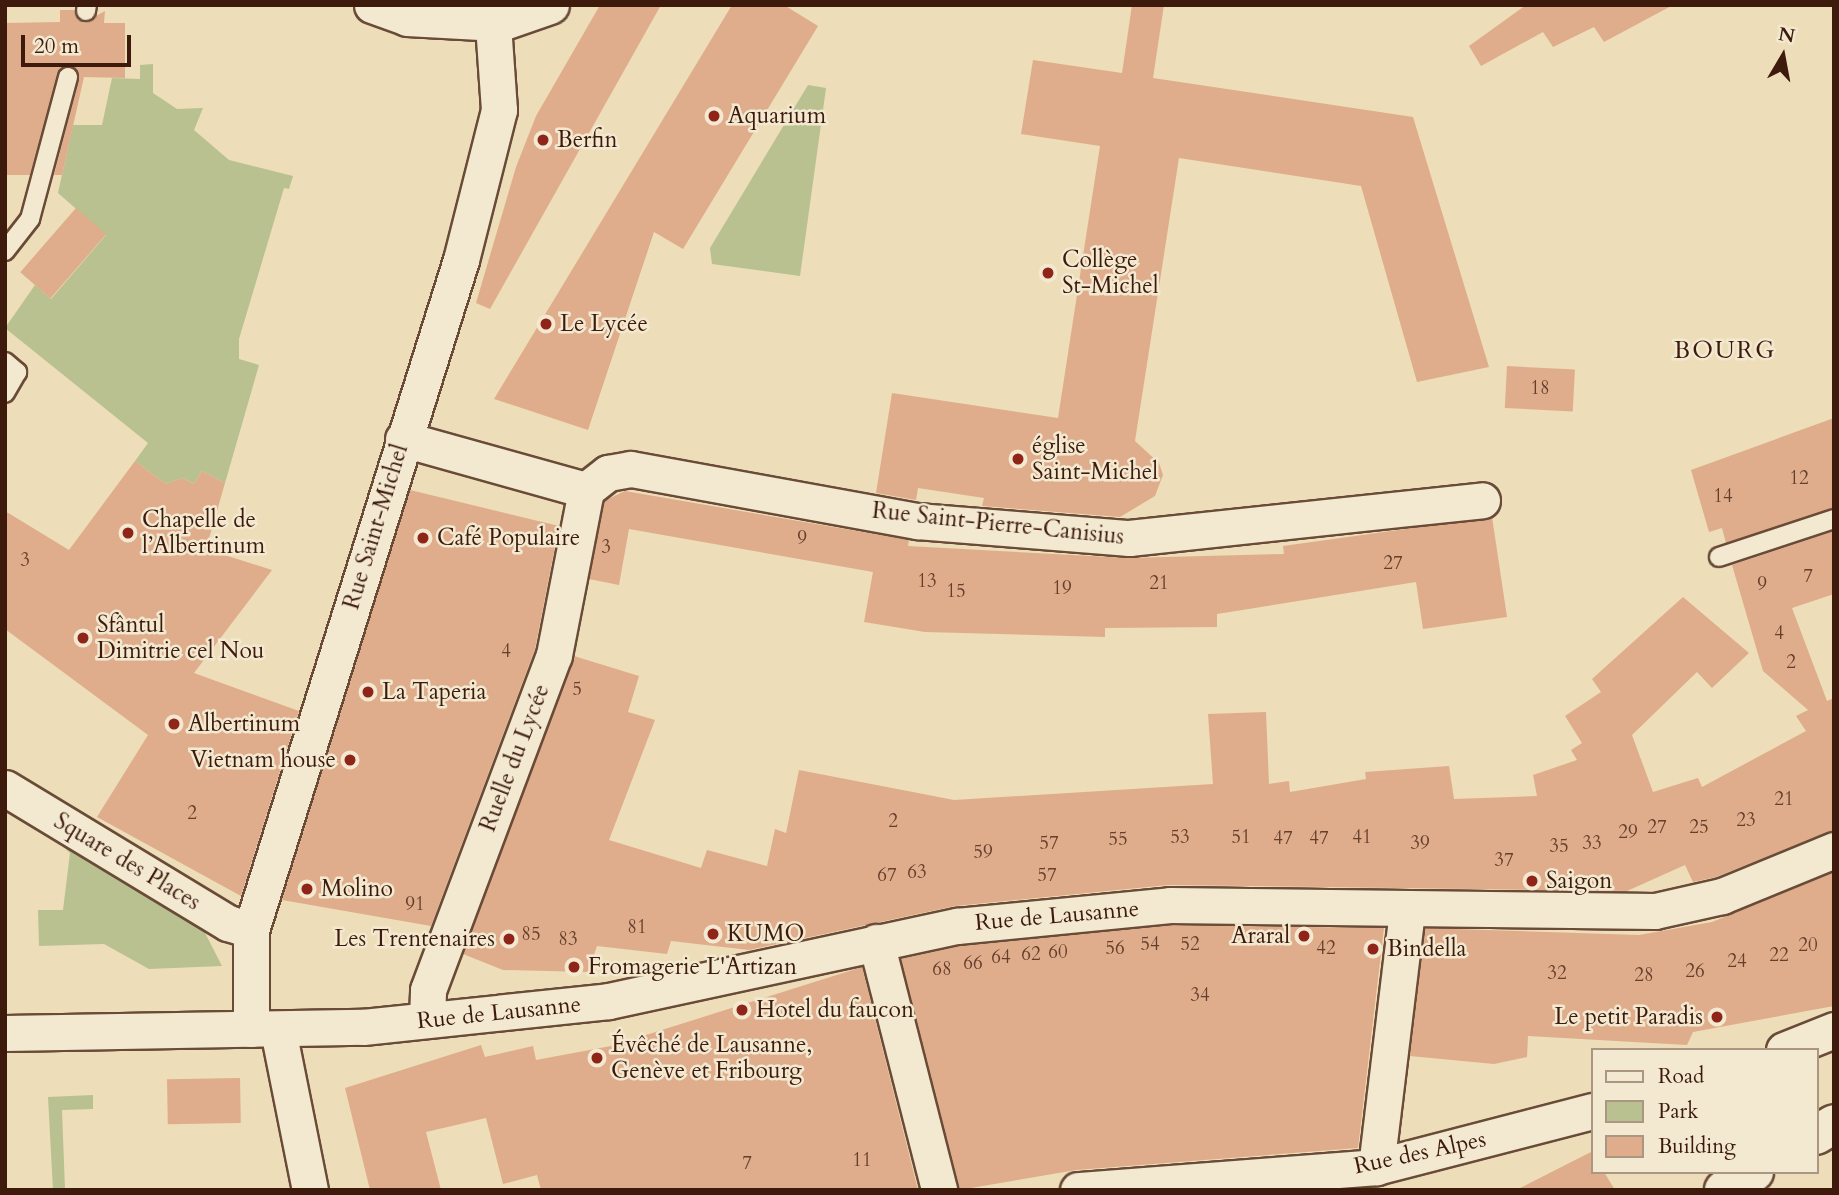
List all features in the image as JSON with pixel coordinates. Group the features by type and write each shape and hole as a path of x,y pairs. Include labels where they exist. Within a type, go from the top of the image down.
{"main road":[{"path":"496,24 550,5"},
{"path":"1818,1134 1834,1124"},
{"path":"1724,1190 1751,1174"}],"street":[{"path":"372,5 407,18 496,24"},
{"name":"Rue Saint-Michel","path":"310,1190 265,1029 251,930 461,260 499,110 496,24"},
{"path":"403,439 586,490"},
{"name":"Rue Saint-Pierre-Canisius","path":"586,490 608,473 631,469 917,521 1129,538 1482,500"},
{"name":"Ruelle du Lycée","path":"427,1020 428,990 554,655 586,490"},
{"name":"Square des Places","path":"5,788 228,923 251,930"},
{"name":"Rue de Lausanne","path":"5,1033 265,1029 427,1020 609,1001 957,926 1170,905 1655,911 1723,896 1834,850"},
{"path":"1376,1167 1407,909"},
{"path":"876,942 939,1190"},
{"path":"1789,1048 1834,1030"},
{"name":"Rue des Alpes","path":"1078,1190 1376,1167 1590,1112"}],"lane":[{"path":"5,251 30,219 68,77"},
{"path":"5,362 17,372 5,393"},
{"path":"1719,556 1834,519"}],"green space":[{"path":"153,64 153,93 177,109 203,108 194,130 229,160 293,176 289,189 284,188 239,339 239,359 259,365 225,483 202,471 194,484 182,478 166,484 135,461 148,443 5,328 35,285 51,299 106,235 58,193 73,125 102,125 112,78 140,79 140,65"},
{"path":"808,85 826,88 800,276 712,264 710,248"},
{"path":"21,807 200,923 222,966 149,969 104,944 39,946 38,910 63,910 70,853"},
{"path":"93,1095 93,1109 62,1110 65,1190 53,1190 48,1097"}],"building":[{"path":"600,5 661,5 490,309 476,303 516,167 536,116"},
{"path":"732,5 784,5 818,26 683,249 654,232 588,430 494,399"},
{"path":"1132,5 1164,5 1153,78 1413,117 1489,367 1417,382 1361,186 1179,158 1135,441 1159,463 1163,475 1155,496 1120,517 982,506 984,498 918,488 916,500 876,493 892,393 1058,418 1100,146 1021,134 1033,60 1122,73"},
{"path":"1526,5 1673,5 1604,42 1594,27 1553,47 1543,32 1481,66 1469,46"},
{"path":"60,10 75,10 85,22 105,11 104,23 125,23 125,78 84,77 62,175 54,175 79,79 75,69 60,69 30,175 5,175 5,23 60,22"},
{"path":"76,208 106,234 50,298 20,272"},
{"path":"1507,366 1575,370 1573,412 1505,408"},
{"path":"1834,418 1834,508 1726,543 1722,528 1709,532 1691,470"},
{"path":"135,461 166,484 182,478 194,484 202,471 225,483 206,549 272,570 194,673 299,711 241,896 97,817 148,735 5,629 5,511 69,550"},
{"path":"410,490 559,526 535,649 431,926 282,900"},
{"path":"625,491 909,540 908,546 1128,558 1284,554 1283,546 1492,517 1507,617 1423,629 1416,582 1217,614 1217,627 1105,628 1105,637 925,632 864,622 873,572 629,529 619,585 589,579 604,501"},
{"path":"1834,531 1834,594 1792,608 1827,701 1834,698 1834,830 1716,877 1693,882 1685,865 1627,891 1168,885 955,906 749,950 671,941 667,954 597,946 588,972 503,970 463,954 574,656 639,676 628,712 655,720 609,840 701,868 707,850 767,866 775,829 786,833 799,770 954,800 1213,784 1208,714 1266,712 1269,784 1289,781 1290,792 1366,779 1365,772 1449,766 1454,799 1537,796 1533,775 1577,760 1571,750 1582,743 1565,716 1601,692 1592,679 1683,597 1749,653 1712,688 1697,672 1632,735 1653,792 1698,778 1702,787 1806,731 1796,716 1808,710 1763,671 1732,565"},
{"path":"1834,872 1834,1006 1693,1032 1687,1045 1528,1036 1527,1057 1494,1064 1410,1056 1425,928 1639,935 1712,922"},
{"path":"1171,925 1384,928 1358,1148 1076,1170 959,1190 901,959 960,946"},
{"path":"862,967 918,1190 541,1190 537,1175 503,1184 486,1118 426,1132 441,1190 370,1190 345,1088 481,1045 485,1057 533,1046 536,1060 611,1046"},
{"path":"240,1078 241,1123 168,1124 167,1079"},
{"path":"1590,1153 1590,1174 1605,1174 1615,1190 1516,1190"}],"place":[{"name":"Aquarium","path":"714,116"},
{"name":"Berfin","path":"543,140"},
{"name":"Collège St-Michel","path":"1048,273"},
{"name":"Le Lycée","path":"546,324"},
{"name":"église Saint-Michel","path":"1018,459"},
{"name":"Chapelle de l’Albertinum","path":"128,533"},
{"name":"Café Populaire","path":"423,538"},
{"name":"Sfântul Dimitrie cel Nou","path":"83,638"},
{"name":"La Taperia","path":"368,692"},
{"name":"Albertinum","path":"174,724"},
{"name":"Vietnam house","path":"350,760"},
{"name":"Saigon","path":"1532,881"},
{"name":"Molino","path":"307,889"},
{"name":"KUMO","path":"713,934"},
{"name":"Araral","path":"1304,936"},
{"name":"Les Trentenaires","path":"509,939"},
{"name":"Bindella","path":"1373,949"},
{"name":"Fromagerie L'Artizan","path":"574,967"},
{"name":"Hotel du faucon","path":"742,1010"},
{"name":"Le petit Paradis","path":"1717,1017"},
{"name":"Évêché de Lausanne, Genève et Fribourg","path":"597,1058"}],"district":[{"name":"BOURG","path":"1725,351"}]}
